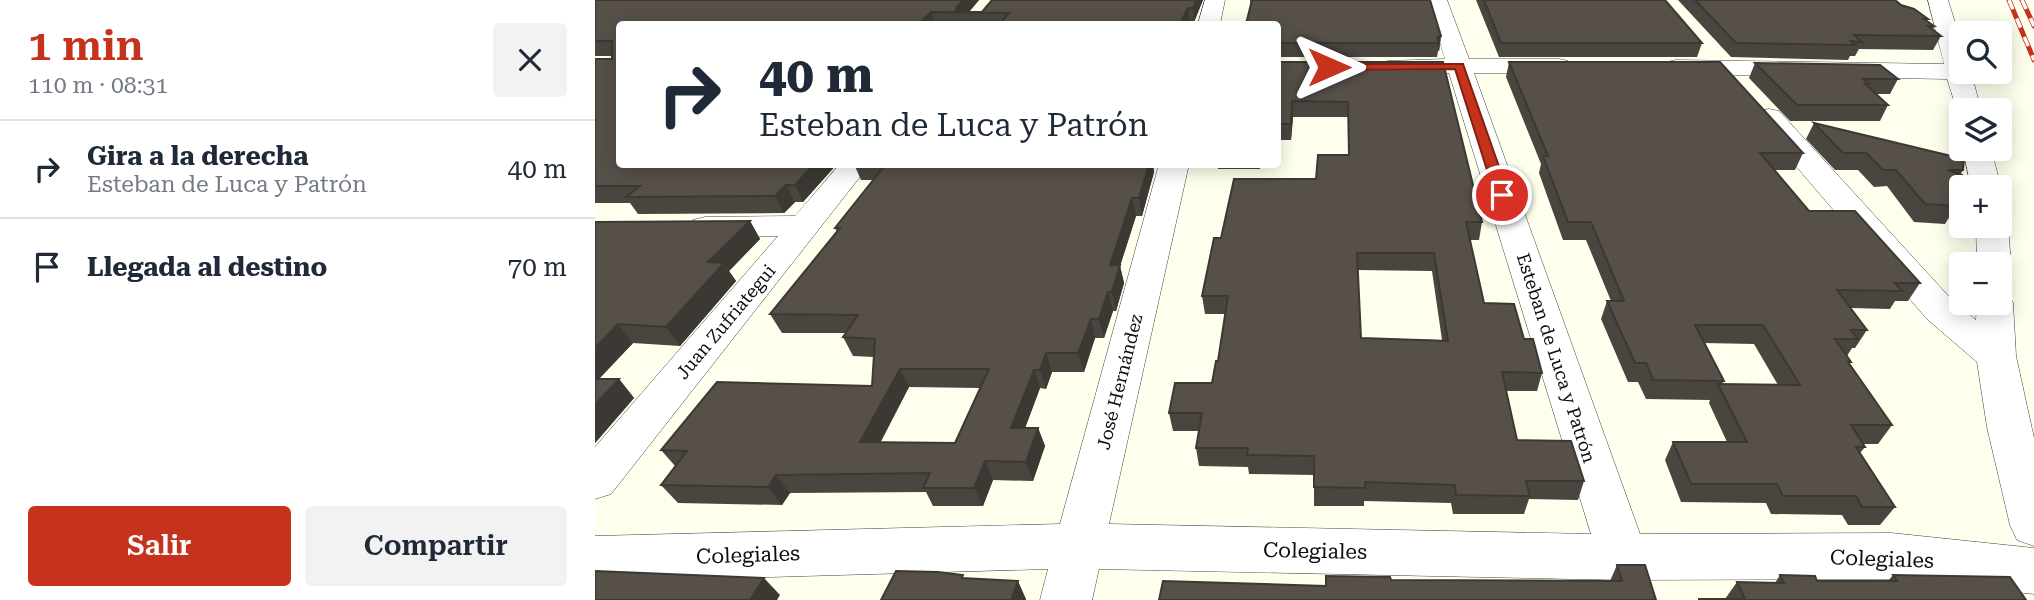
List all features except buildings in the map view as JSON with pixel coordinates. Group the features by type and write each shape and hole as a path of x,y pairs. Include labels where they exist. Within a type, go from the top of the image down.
{"street":[{"path":"1210,21 1215,0"},
{"name":"Esteban de Luca y Patrón","path":"1437,0 1623,557"},
{"path":"1938,0 1932,21 1949,53"},
{"path":"1698,38 1940,310 1996,356"},
{"path":"1375,66 1585,66"},
{"path":"1655,66 1949,72"},
{"name":"Juan Zufriategui","path":"595,480 853,168"},
{"name":"José Hernández","path":"1066,600 1173,168"},
{"path":"674,227 805,226"},
{"path":"1995,315 1996,356 2009,427 2034,525"},
{"name":"Colegiales","path":"595,559 1079,546 1623,557 1891,556 2034,571"}],"railway":[{"path":"2009,0 2034,60"},
{"path":"2022,0 2034,26"}],"route":[{"path":"1329,67 1459,66 1502,195"}]}
